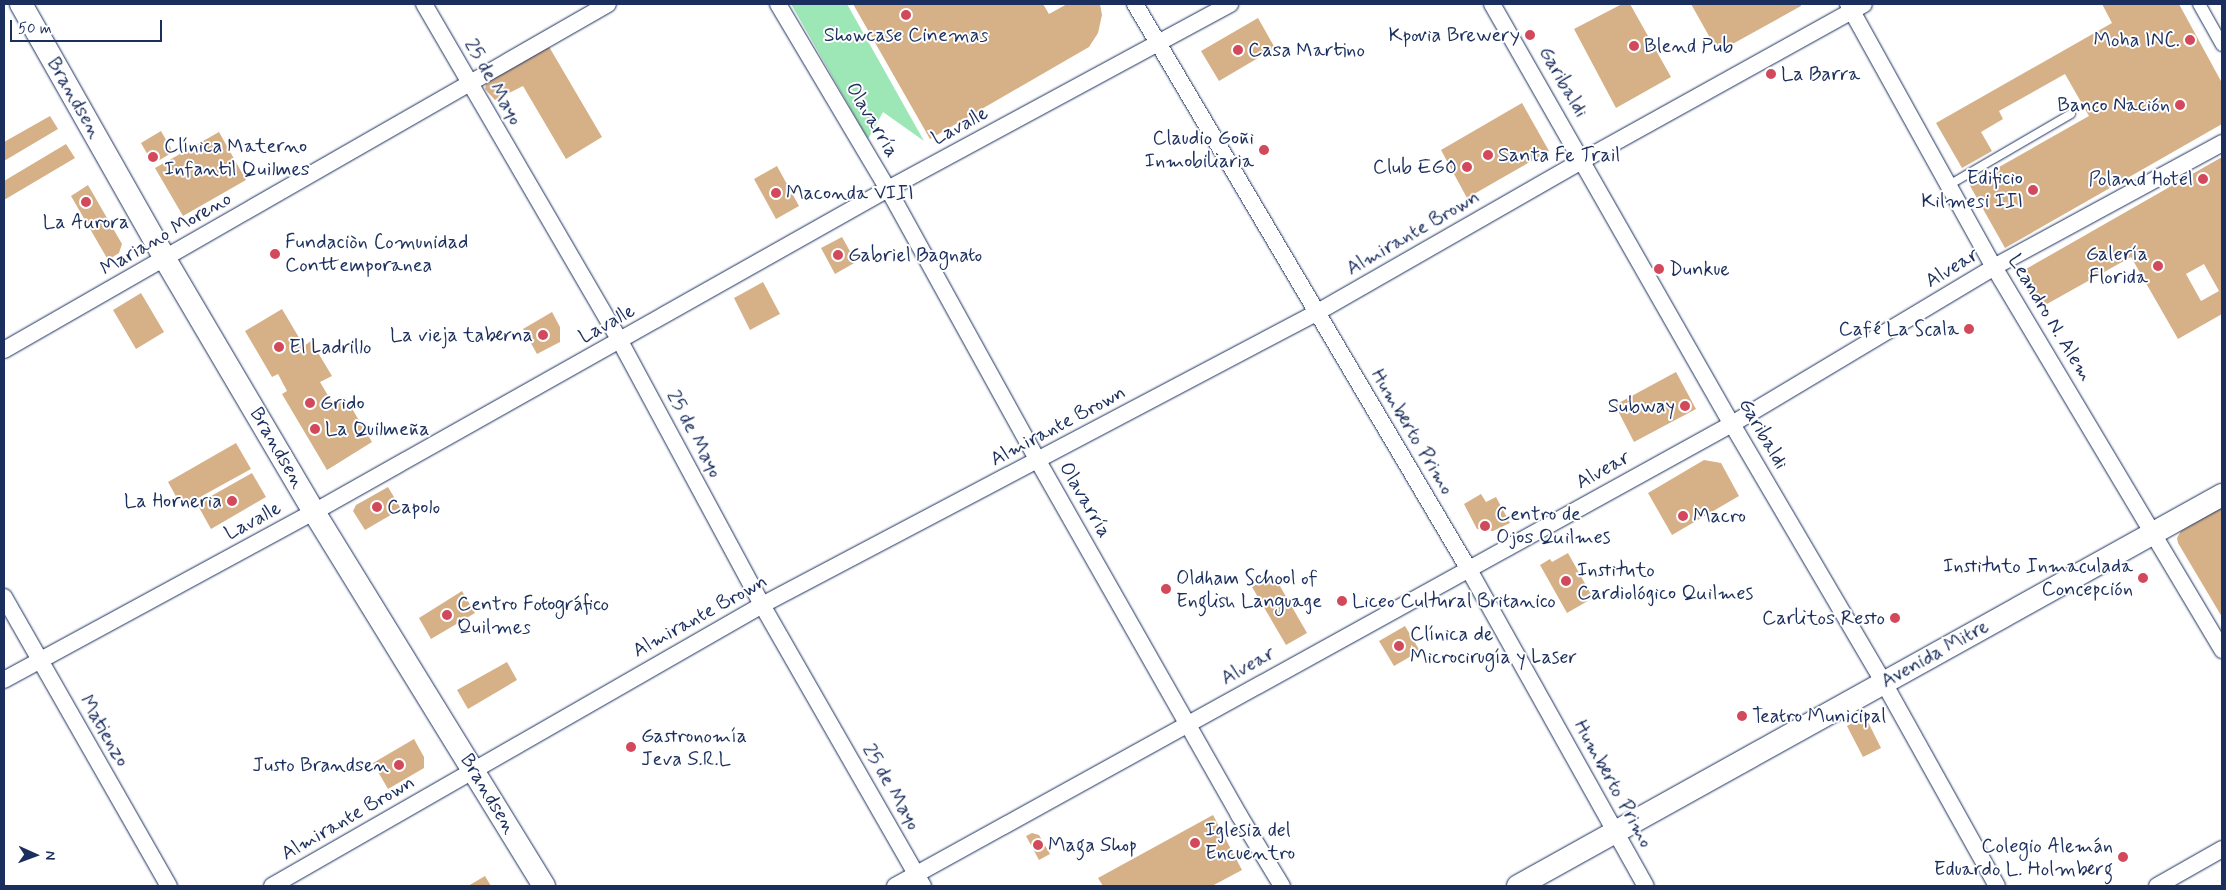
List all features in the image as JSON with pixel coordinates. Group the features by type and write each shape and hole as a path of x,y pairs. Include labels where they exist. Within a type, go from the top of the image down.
{"main road":[{"name":"Brandsen","path":"20,4 165,259 314,512 544,886"},
{"name":"Avenida Mitre","path":"1518,886 2222,495"}],"street":[{"name":"25 de Mayo","path":"424,4 620,341 762,605 920,880"},
{"name":"Mariano Moreno","path":"4,350 608,4"},
{"name":"Olavarría","path":"778,4 888,189 1038,461 1282,886"},
{"name":"Humberto Primo","path":"1135,4 1468,568 1646,886"},
{"name":"Lavalle","path":"4,680 314,512 888,189 1230,4"},
{"name":"Garibaldi","path":"1492,4 1583,160 1732,424 1884,682 1997,886"},
{"path":"2199,4 2222,45"},
{"name":"Almirante Brown","path":"272,886 762,605 1316,313 1855,6"},
{"name":"Leandro N. Alem","path":"1855,6 1994,267 2222,650"},
{"name":"Alvear","path":"894,886 920,880 1188,724 1732,424 1994,267 2222,143"},
{"name":"Matienzo","path":"4,597 169,886"},
{"path":"2156,886 2222,849"}],"lane":[{"path":"1949,185 2071,114"}],"green space":[{"path":"791,4 847,4 924,141 883,112 868,139"}],"building":[{"path":"853,4 1043,4 1049,14 1067,4 1100,4 1102,15 1098,33 1089,47 930,139"},
{"path":"1622,4 1630,4 1671,77 1616,108 1574,29"},
{"path":"1691,4 1801,4 1801,6 1718,52"},
{"path":"2102,4 2179,4 2222,83 2222,124 2005,248 1969,184 2089,116 2065,74 1999,111 2003,119 1981,132 1992,151 1962,168 1936,123 2112,23"},
{"name":"Casa Martino","path":"1258,18 1275,48 1219,81 1201,51"},
{"path":"548,45 602,137 566,159 523,86 495,100 485,89 487,78"},
{"path":"1522,103 1549,151 1467,198 1441,150"},
{"path":"50,116 58,129 4,161 4,142"},
{"path":"161,131 173,152 153,164 141,143"},
{"path":"219,132 246,180 183,216 155,168"},
{"path":"66,144 75,158 4,200 4,181"},
{"path":"2222,157 2222,314 2178,339 2131,257 2038,309 2023,283 2026,269","holes":["2204,264 2219,291 2201,301 2186,274"]},
{"name":"Maconda VIII","path":"777,166 799,206 776,219 754,179"},
{"path":"88,185 122,244 119,253 108,260 71,196"},
{"name":"Gabriel Bagnato","path":"842,237 856,262 835,274 821,248"},
{"path":"763,282 780,314 750,330 734,298"},
{"path":"141,293 164,332 136,349 113,310"},
{"path":"282,309 304,346 311,341 332,376 320,382 333,404 345,397 372,442 327,470 282,394 287,391 278,374 272,377 245,331"},
{"name":"La vieja taberna","path":"552,312 560,327 560,342 537,354 523,329"},
{"path":"1676,372 1696,409 1634,442 1615,405"},
{"path":"236,443 251,469 182,507 168,482"},
{"name":"Macro","path":"1704,460 1721,463 1739,496 1672,535 1648,493"},
{"name":"La Horneria","path":"252,473 266,497 211,529 197,504"},
{"name":"Capolo","path":"388,487 401,509 365,530 353,511 356,505"},
{"path":"1481,494 1486,502 1496,497 1510,523 1493,531 1477,529 1464,504"},
{"path":"2222,507 2222,617 2178,543 2177,538 2181,531"},
{"name":"Instituto Cardiológico Quilmes","path":"1568,553 1593,598 1567,613 1540,565 1550,559 1552,562"},
{"path":"1273,574 1307,633 1286,645 1252,587"},
{"name":"Centro Fotográfico Quilmes","path":"462,591 475,613 431,639 419,618"},
{"name":"Clínica de Microcirugía y Laser","path":"1405,626 1420,651 1394,666 1379,641"},
{"path":"507,662 517,680 468,709 457,690"},
{"path":"1865,716 1881,748 1863,757 1847,726"},
{"name":"Justo Brandsen","path":"414,739 424,757 424,768 388,789 373,763"},
{"name":"Iglesia del Encuentro","path":"1213,815 1242,870 1212,886 1103,886 1098,878"},
{"name":"Maga Shop","path":"1032,833 1039,835 1050,854 1039,860 1026,836"},
{"path":"485,876 491,886 468,886"}],"place":[{"name":"Showcase Cinemas","path":"906,15"},
{"name":"Kpovia Brewery","path":"1530,35"},
{"name":"Moha INC.","path":"2190,40"},
{"name":"Blend Pub","path":"1634,46"},
{"name":"Casa Martino","path":"1238,50"},
{"name":"La Barra","path":"1771,74"},
{"name":"Banco Nación","path":"2180,105"},
{"name":"Claudio Goñi Inmobiliaria","path":"1264,150"},
{"name":"Santa Fe Trail","path":"1488,155"},
{"name":"Clínica Materno Infantil Quilmes","path":"153,157"},
{"name":"Club EGO","path":"1467,167"},
{"name":"Poland Hotel","path":"2203,179"},
{"name":"Edificio Kilmesi III","path":"2033,190"},
{"name":"Maconda VIII","path":"776,193"},
{"name":"La Aurora","path":"86,202"},
{"name":"Fundaciòn Comunidad Conttemporanea","path":"275,254"},
{"name":"Gabriel Bagnato","path":"838,255"},
{"name":"Galería Florida","path":"2158,266"},
{"name":"Dunkue","path":"1659,269"},
{"name":"Café La Scala","path":"1969,329"},
{"name":"La vieja taberna","path":"543,335"},
{"name":"El Ladrillo","path":"279,347"},
{"name":"Grido","path":"310,403"},
{"name":"Subway","path":"1685,406"},
{"name":"La Quilmeña","path":"315,429"},
{"name":"La Horneria","path":"232,501"},
{"name":"Capolo","path":"377,507"},
{"name":"Macro","path":"1683,516"},
{"name":"Centro de Ojos Quilmes","path":"1485,526"},
{"name":"Instituto Inmaculada Concepción","path":"2143,578"},
{"name":"Instituto Cardiológico Quilmes","path":"1566,581"},
{"name":"Oldham School of English Language","path":"1166,589"},
{"name":"Liceo Cultural Britanico","path":"1342,601"},
{"name":"Centro Fotográfico Quilmes","path":"447,615"},
{"name":"Carlitos Resto","path":"1895,618"},
{"name":"Clínica de Microcirugía y Laser","path":"1399,646"},
{"name":"Teatro Municipal","path":"1742,716"},
{"name":"Gastronomía Jeva S.R.L","path":"631,747"},
{"name":"Justo Brandsen","path":"399,765"},
{"name":"Iglesia del Encuentro","path":"1195,843"},
{"name":"Maga Shop","path":"1038,845"},
{"name":"Colegio Alemán Eduardo L. Holmberg","path":"2123,857"}]}
